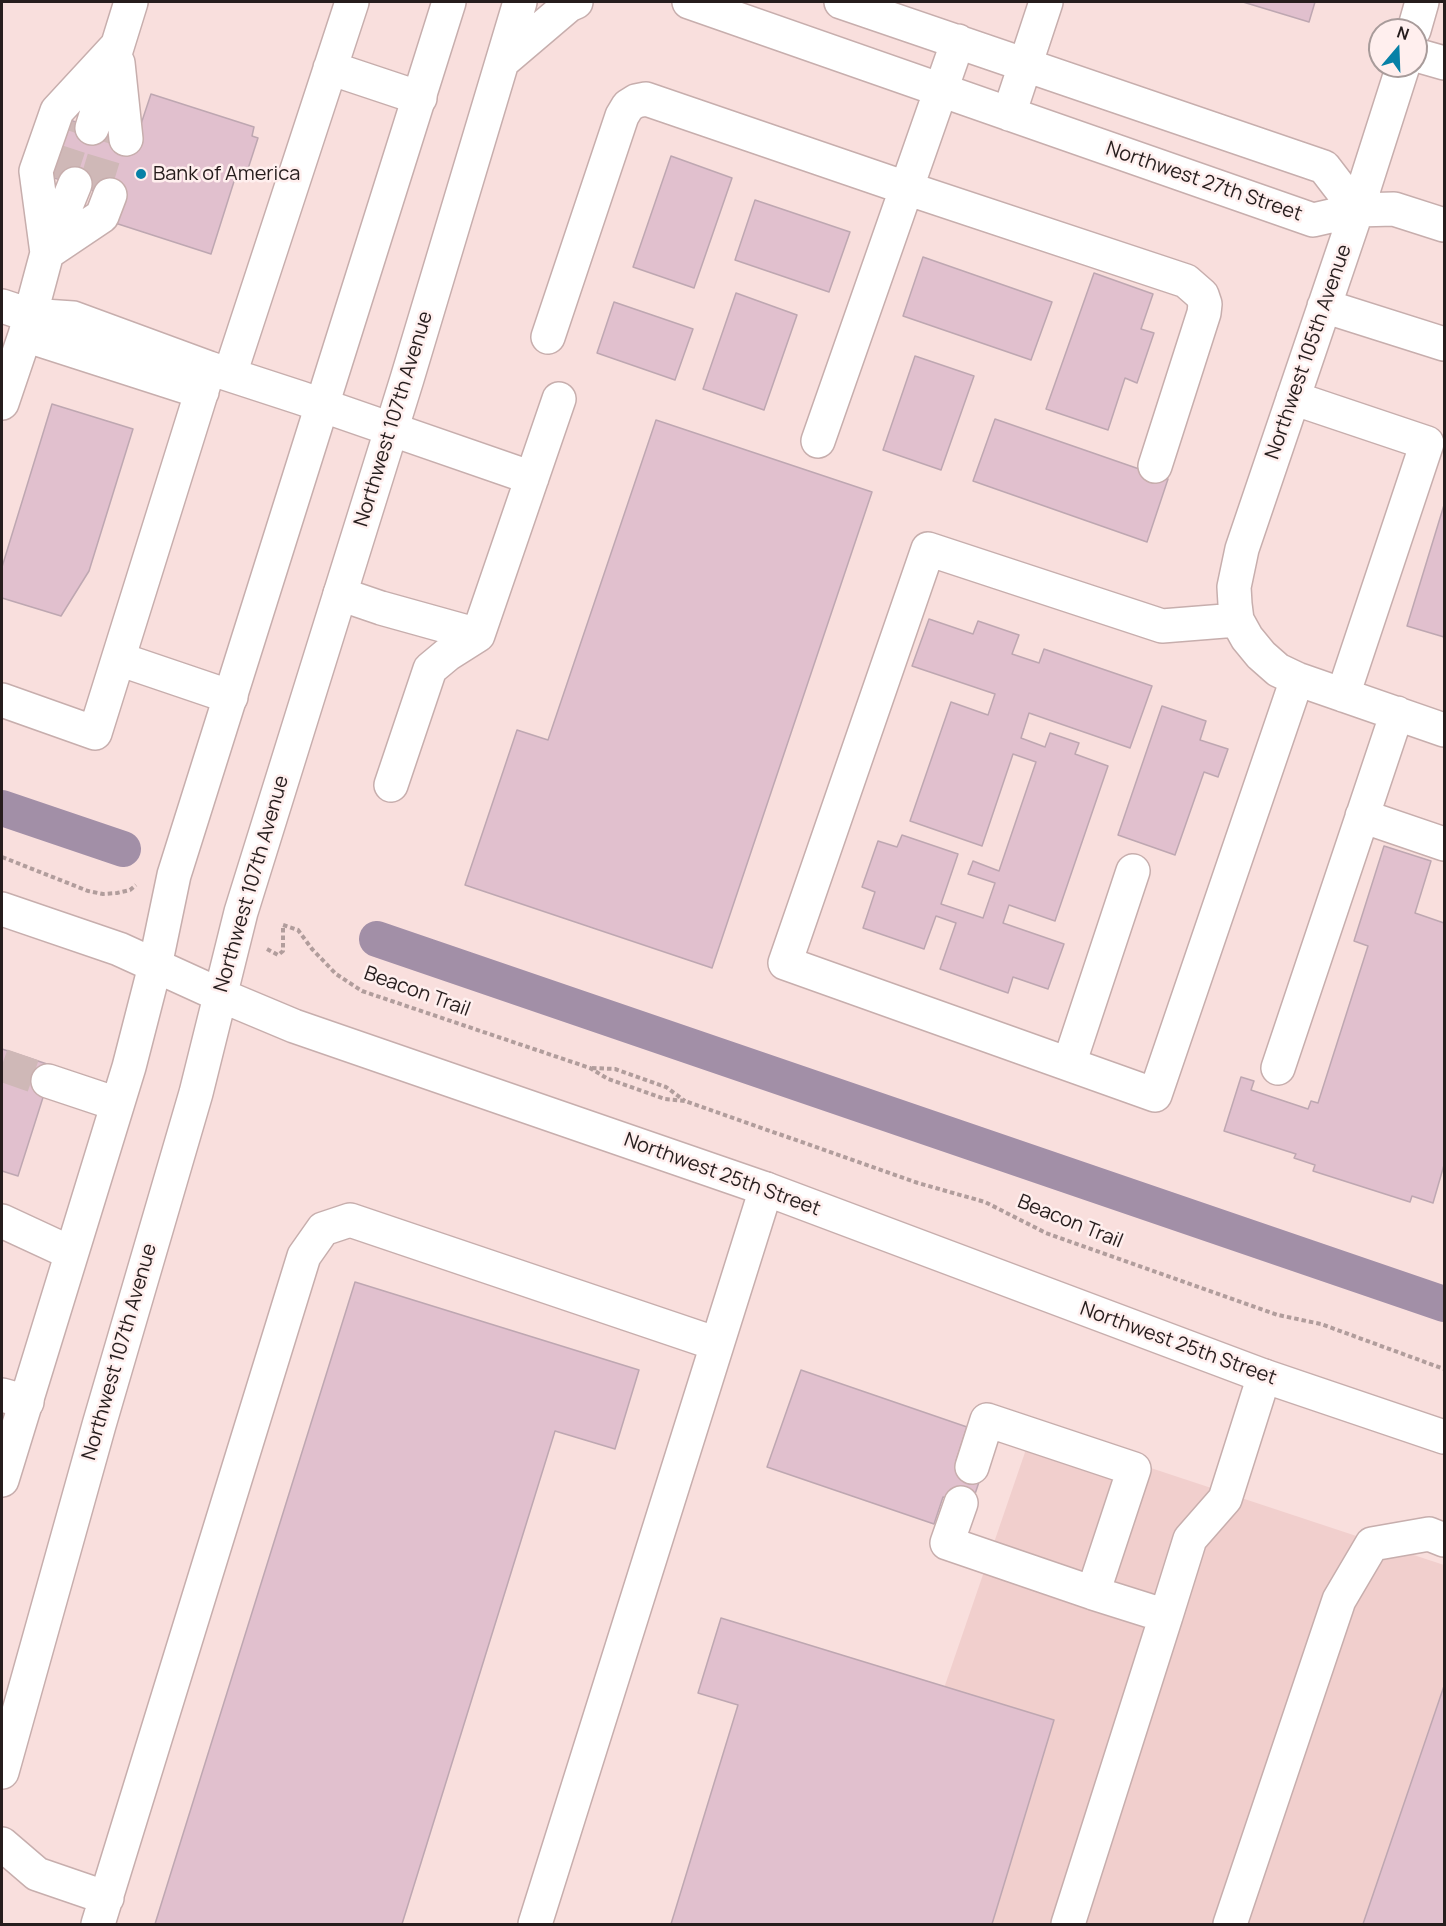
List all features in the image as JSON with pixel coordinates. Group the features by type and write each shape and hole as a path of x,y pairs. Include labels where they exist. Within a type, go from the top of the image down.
{"main road":[{"path":"117,46 102,131 117,46 131,2"},
{"path":"2,700 95,733 214,378 330,68 352,2"},
{"path":"2,1480 14,1399 71,1253 117,1104 155,966 174,875 449,2"},
{"name":"Northwest 107th Avenue","path":"2,1772 99,1425 196,1093 241,912 391,429 520,2"},
{"path":"502,62 569,4 576,2"},
{"name":"Northwest 27th Street","path":"688,2 1313,220 1357,210 1394,209 1444,225"},
{"path":"841,2 1324,166 1357,210"},
{"path":"1009,114 1046,2"},
{"path":"1417,18 1422,2"},
{"path":"818,441 958,41"},
{"path":"47,253 36,171 57,111 117,46"},
{"path":"1428,58 1444,63"},
{"path":"330,68 420,98"},
{"name":"Northwest 105th Avenue","path":"1242,629 1234,604 1234,587 1242,549 1399,78"},
{"path":"548,336 622,116 628,106 646,99 1186,281 1194,286 1202,295 1205,304 1204,313 1155,466"},
{"path":"2,403 18,318 47,253 85,187"},
{"path":"1324,306 1444,344"},
{"path":"18,318 73,318 214,378 322,405 532,478"},
{"path":"1293,398 1427,443 1343,695"},
{"path":"391,785 430,669 448,654 478,635 559,399"},
{"path":"1297,679 1155,1095 785,963 928,549 1162,626 1242,629 1268,662 1278,670 1297,679 1444,730"},
{"path":"340,594 478,635"},
{"path":"119,659 231,697"},
{"path":"1278,1068 1397,713"},
{"path":"1362,816 1444,843"},
{"path":"1069,1064 1133,872"},
{"name":"Northwest 25th Street","path":"2,909 119,949 294,1026 766,1189 1264,1376 1444,1437"},
{"path":"48,1081 117,1104"},
{"path":"535,1924 766,1189"},
{"path":"2,1844 37,1874 102,1911 304,1256 323,1229 350,1220 717,1344"},
{"path":"2,1221 71,1253"},
{"path":"1068,1924 1190,1539 1225,1499 1264,1376"},
{"path":"972,1467 987,1420 1134,1469 1093,1593"},
{"path":"961,1503 947,1544 1166,1616"},
{"path":"1230,1924 1339,1600 1372,1544 1429,1534 1444,1540"}],"path":[{"path":"2,857 88,891 103,894 130,890 143,879"},
{"name":"Beacon Trail","path":"278,955 282,951 283,925 298,930 312,949 336,974 362,991 590,1068 608,1079 665,1099 685,1101 918,1183 986,1202 1046,1233 1278,1315 1321,1324 1444,1369"},
{"name":"Beacon Trail","path":"590,1068 615,1069 666,1087 685,1101"}],"shaded area":[{"path":"1033,1429 1444,1565 1444,1924 863,1924"}],"building":[{"path":"1243,2 1315,2 1309,22"},
{"name":"Bank of America","path":"151,94 254,127 252,136 258,138 246,175 237,172 211,254 112,222 120,199 45,175 64,118 135,142"},
{"path":"671,156 732,178 694,288 633,267"},
{"path":"755,200 850,232 829,292 735,260"},
{"path":"923,257 1052,302 1031,360 903,316"},
{"path":"1094,273 1153,294 1141,329 1154,333 1137,383 1125,378 1108,430 1046,409"},
{"path":"736,293 797,315 764,410 703,389"},
{"path":"614,302 693,329 675,380 597,353"},
{"path":"915,356 974,376 941,470 883,450"},
{"path":"52,404 133,429 89,571 61,616 2,598 2,567"},
{"path":"995,419 1168,479 1147,542 973,481"},
{"path":"656,420 872,492 712,968 465,885 517,730 548,740"},
{"path":"1444,505 1444,637 1407,626"},
{"path":"929,619 973,634 978,621 1019,635 1012,654 1039,663 1044,649 1152,686 1130,748 1029,713 1021,738 1045,747 1050,733 1079,743 1075,754 1108,766 1055,921 1009,905 1003,923 1064,944 1048,989 1013,977 1008,993 940,969 956,923 936,916 924,949 863,928 875,892 862,887 878,841 897,847 902,835 958,854 941,904 983,918 995,883 968,874 973,861 999,871 1036,762 1013,754 982,846 910,821 951,702 988,715 995,694 912,666"},
{"path":"1162,706 1206,721 1200,740 1228,749 1218,777 1204,772 1175,855 1118,835"},
{"path":"1384,846 1431,861 1415,913 1444,923 1444,1165 1433,1203 1412,1196 1410,1202 1313,1171 1315,1165 1294,1158 1296,1154 1224,1131 1241,1077 1254,1081 1251,1090 1308,1109 1311,1101 1318,1103 1368,946 1354,941"},
{"path":"2,1049 53,1066 18,1176 2,1171"},
{"path":"355,1282 639,1370 615,1449 555,1431 402,1924 155,1924"},
{"path":"801,1370 967,1427 956,1461 983,1470 971,1506 943,1497 934,1524 767,1467"},
{"path":"721,1618 1054,1720 992,1924 671,1924 738,1705 698,1693"},
{"path":"1444,1686 1444,1924 1363,1924"}],"waterway":[{"path":"2,808 123,849"},
{"path":"377,939 1444,1304"}],"tunnel":[{"path":"59,179 77,123"},
{"path":"94,190 111,134"},
{"path":"2,1065 48,1081"}],"place":[{"name":"Bank of America","path":"141,174"}]}
